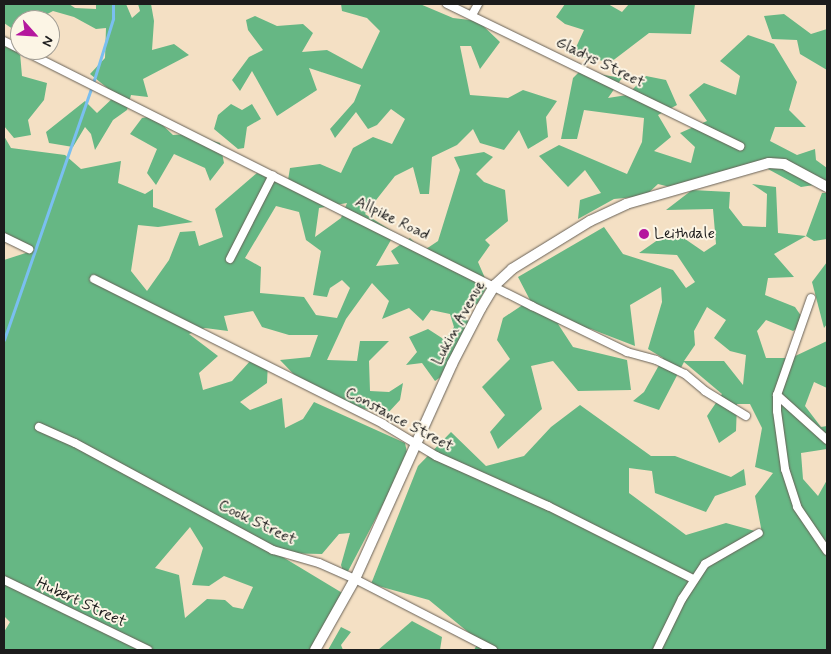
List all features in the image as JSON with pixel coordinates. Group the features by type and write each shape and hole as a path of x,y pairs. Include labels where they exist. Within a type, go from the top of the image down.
{"street":[{"name":"Gladys Street","path":"447,4 740,146"},
{"path":"472,15 478,4"},
{"name":"Allpike Road","path":"43,60 495,285 532,306 627,352 656,360 685,374 705,391 746,416"},
{"name":"Lukin Avenue","path":"315,650 355,579 452,364 495,285 512,269 590,221 626,204 769,163 784,164 827,187"},
{"path":"230,259 273,175"},
{"path":"4,237 29,249"},
{"name":"Constance Street","path":"94,279 416,441 436,456 548,506 693,579"},
{"path":"811,298 777,395 785,468 797,507 827,551"},
{"path":"777,395 827,440"},
{"name":"Cook Street","path":"39,427 75,443 274,550 319,563 355,579 493,650"},
{"path":"657,650 693,579 705,564 759,533"},
{"name":"Hubert Street","path":"4,580 148,650"}],"green space":[{"path":"4,4 69,4 75,8 96,9 96,4 126,4 132,18 140,11 138,4 151,4 154,21 152,50 174,44 189,55 143,79 148,97 131,95 127,110 113,120 95,150 91,134 85,127 73,147 49,143 46,132 85,101 97,113 116,95 90,74 105,58 106,28 96,29 74,17 60,13 60,10 10,10 10,27 4,23"},
{"path":"341,4 420,4 453,18 478,21 500,42 480,69 471,46 460,46 470,95 508,98 523,90 557,101 546,117 548,137 528,149 519,130 504,150 480,143 473,129 457,145 432,157 429,194 420,194 413,167 395,176 365,214 395,233 376,266 399,264 391,251 410,238 423,251 438,241 460,170 454,157 484,152 493,157 476,174 484,182 505,190 508,221 485,240 490,245 478,262 488,285 477,304 460,312 469,322 442,376 435,381 422,363 406,365 417,352 409,337 428,329 445,340 454,327 450,314 431,310 423,321 409,308 382,319 389,301 372,283 346,319 327,360 357,361 360,341 389,341 369,361 370,391 389,392 403,383 400,400 387,414 347,405 304,385 280,360 310,357 318,335 289,335 262,327 253,311 224,316 228,331 205,328 189,334 218,356 199,373 203,390 232,381 251,360 268,362 267,383 240,402 250,410 282,398 285,428 303,419 314,402 405,443 408,457 345,577 341,565 350,533 339,534 322,554 276,553 344,594 315,650 4,650 4,632 10,622 4,616 4,260 35,250 4,234 4,136 11,148 65,155 81,169 121,161 118,183 145,194 153,189 153,207 193,222 158,227 138,225 131,271 147,291 169,260 180,232 195,231 199,246 223,237 215,209 257,173 287,186 290,168 320,164 341,173 353,148 373,137 392,144 405,119 391,109 377,125 368,129 356,112 335,138 330,129 354,102 361,85 309,68 317,90 277,116 252,71 240,91 232,80 249,57 263,50 248,30 246,20 255,16 277,26 303,24 313,33 302,52 327,50 362,69 380,31 367,18 342,11","holes":["347,203 341,218 315,237 319,208","276,206 299,212 306,240 321,251 313,295 327,297 330,288 342,280 350,288 337,318 316,315 304,297 260,293 261,267 245,258","190,527 203,548 192,585 209,586 224,576 253,587 243,609 233,607 225,600 207,599 185,618 179,575 155,568"]},
{"path":"565,4 608,4 622,12 629,4 695,4 691,34 649,33 611,62 572,56 584,30 565,24 556,17"},
{"path":"784,14 811,34 827,29 827,70 800,54 797,40 772,39 764,16"},
{"path":"748,35 774,44 797,82 789,110 806,127 775,127 770,141 797,155 815,149 816,160 827,168 827,183 801,187 755,162 670,187 658,184 645,196 614,199 578,219 580,200 601,193 585,170 568,187 539,156 559,145 627,174 642,142 644,118 584,110 577,139 561,139 573,78 580,71 622,78 608,98 627,95 646,76 666,80 677,105 658,115 671,137 654,151 691,163 695,147 680,133 707,121 689,95 704,83 736,95 740,76 720,61"},
{"path":"4,46 10,49 10,60 21,60 22,76 47,83 44,100 28,120 31,135 14,138 4,126"},
{"path":"231,104 242,110 252,104 261,119 247,127 244,148 238,149 214,129 218,115"},
{"path":"153,116 173,135 188,134 220,143 224,163 210,181 205,168 174,154 156,185 147,173 157,149 130,134 142,118"},
{"path":"752,184 776,187 778,233 806,236 774,254 794,277 768,278 765,295 795,307 806,323 793,331 766,320 757,331 766,358 791,358 827,341 827,388 814,382 805,406 821,427 827,426 827,449 801,453 803,479 818,496 827,480 827,650 474,650 479,641 429,600 371,584 418,466 451,432 486,466 524,456 551,427 580,405 651,456 675,456 731,477 744,469 746,485 715,496 706,512 655,493 652,471 629,468 629,493 686,535 726,523 762,533 755,496 773,473 755,467 762,428 750,404 737,404 736,431 719,443 707,416 722,394 684,362 659,410 633,401 644,392 663,358 648,349 662,302 661,287 630,305 635,346 591,329 558,324 573,347 627,360 631,390 578,391 553,361 531,366 542,409 498,449 490,432 505,415 482,387 510,359 497,340 503,318 530,300 518,277 604,227 623,254 673,270 686,288 695,282 677,255 639,253 672,230 704,252 716,244 713,209 666,210 692,190 730,192 729,208 743,226 766,227 767,194","holes":["707,307 726,320 714,338 730,351 746,355 743,385 724,361 684,361 695,345 694,331"]},
{"path":"822,193 827,193 827,239 814,241 806,236"},
{"path":"827,262 827,324 824,328 812,282"},
{"path":"412,621 442,637 440,650 378,650"},
{"path":"341,627 351,632 341,645 343,650 328,650"}],"waterway":[{"path":"4,340 94,80 113,19 113,4"}],"place":[{"name":"Leithdale","path":"644,234"}]}
